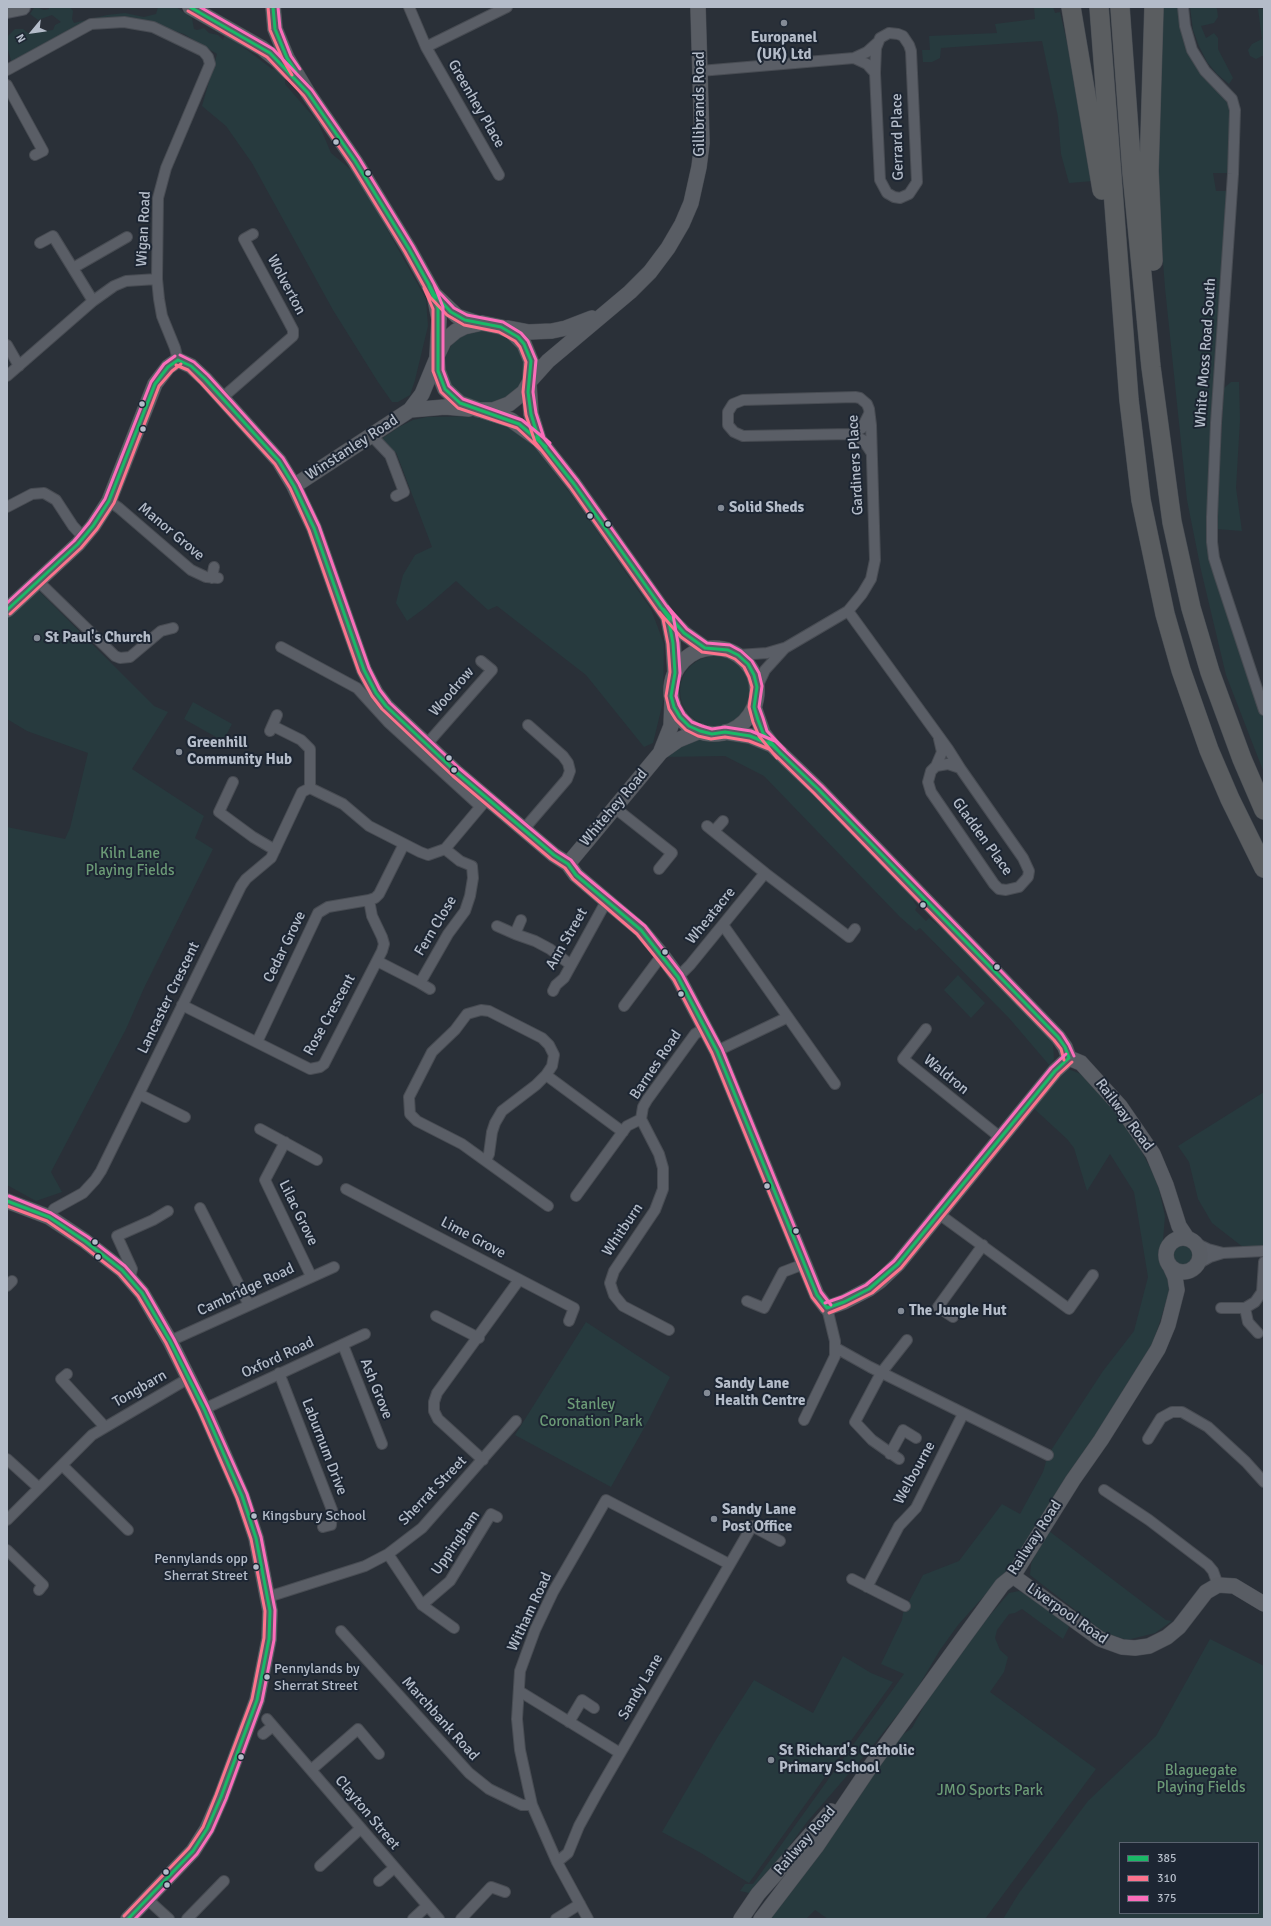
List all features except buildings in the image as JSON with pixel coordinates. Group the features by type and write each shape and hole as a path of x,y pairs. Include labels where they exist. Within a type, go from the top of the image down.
{"highway":[{"path":"1071,7 1101,177 1125,351 1141,500 1165,614 1181,670 1209,750 1230,799 1264,868"},
{"path":"1099,7 1125,351"},
{"path":"1120,7 1132,173 1149,352 1172,522 1191,608 1210,672 1242,760 1264,810"},
{"path":"1154,7 1149,171 1151,231 1172,522"}],"main road":[{"path":"7,10 22,7"},
{"path":"190,7 270,53 308,93"},
{"path":"273,7 275,29 308,93 355,161 409,249 434,294 451,312 457,316 482,324 501,326 514,334 524,344 531,361 529,383 531,414 539,440"},
{"name":"Gillibrands Road","path":"529,383 548,362 630,292 650,272 668,248 691,203 699,167 702,143 698,7"},
{"path":"434,294 439,319 437,357 438,371 445,389 460,403 515,422 539,440 556,460 668,617 684,633 705,648"},
{"name":"Gillibrands Road","path":"501,326 529,332 552,331 580,324 605,312"},
{"path":"437,357 440,348 450,336 464,327 482,324"},
{"name":"Winstanley Road","path":"294,486 409,411 426,386 437,357"},
{"path":"7,610 39,582 84,538 109,501 155,384 168,367 178,360 191,366 279,461 294,486 314,528 364,670 371,685 386,706 483,802 524,829 554,855 568,864 576,875 641,930 678,976 717,1052 817,1295 827,1308 852,1298 880,1282 907,1255 1055,1071 1069,1058 1065,1047 1058,1037 823,794 772,745 763,733 754,707"},
{"path":"481,411 493,410 509,404 524,392 529,383"},
{"name":"Winstanley Road","path":"409,411 445,407 481,411"},
{"path":"668,617 673,642 675,673"},
{"path":"657,757 670,726 672,684 675,673 682,661 693,653 705,648 722,649 738,655 748,664 754,675 757,687 754,707 747,718 737,727 725,732 712,734 689,726 680,717 674,707 672,696"},
{"path":"657,757 678,740 700,731"},
{"path":"725,732 750,736 772,745"},
{"name":"Whitehey Road","path":"568,864 657,757"},
{"name":"Railway Road","path":"1069,1058 1081,1063 1096,1077 1132,1122 1153,1154 1161,1171 1179,1226 1191,1241"},
{"path":"7,1201 49,1217 109,1259 130,1278 142,1293 170,1341 189,1378 230,1468 252,1525 268,1597 271,1625 257,1700 221,1797 200,1841 128,1919"},
{"name":"Railway Road","path":"1169,1245 1172,1207"},
{"path":"1177,1239 1191,1241 1200,1255 1194,1267 1188,1271 1178,1271 1170,1266 1166,1256 1169,1245 1177,1239"},
{"name":"Railway Road","path":"761,1919 816,1847 872,1764 961,1640 1002,1585 1012,1576 1158,1350 1168,1326 1176,1298 1177,1283 1170,1266"},
{"name":"Railway Road","path":"1176,1298 1194,1267"},
{"name":"Liverpool Road","path":"1012,1576 1100,1639 1111,1644 1128,1648 1149,1646 1167,1637 1179,1627 1206,1592 1218,1585"},
{"path":"1218,1585 1234,1586 1263,1603"},
{"name":"Railway Road","path":"741,1919 758,1894 872,1764"}],"street":[{"name":"Greenhey Place","path":"409,7 426,47 499,175"},
{"path":"426,47 507,7"},
{"name":"White Moss Road South","path":"1183,7 1185,26 1192,50 1205,71 1232,99 1235,110 1233,174 1216,415 1212,542 1214,558 1264,710"},
{"name":"Wigan Road","path":"7,70 91,24 124,22 153,27 203,51 208,57 210,64 166,168 160,188 157,209 156,279 162,316 175,348 178,360"},
{"name":"Gerrard Place","path":"700,71 854,58 867,52 877,43 880,38 889,33 898,34 906,40 910,51 917,182 912,191 905,197 900,198 894,197 887,193 880,180 875,73 877,43"},
{"path":"854,58 867,64 875,73"},
{"path":"7,85 43,151 35,155"},
{"name":"Wolverton","path":"222,398 293,336 293,330 244,239 253,234"},
{"path":"40,243 53,236 93,301"},
{"path":"73,268 127,238"},
{"path":"7,376 93,301 114,286 126,281 156,279"},
{"path":"7,345 19,366"},
{"name":"Gardiners Place","path":"738,655 767,653 785,648 848,611 862,594 871,579 875,560 871,425 867,404 860,398 850,396 743,400 733,404 727,416 731,430 743,436 851,434"},
{"path":"851,434 862,428 869,414"},
{"path":"851,434 863,440 871,453"},
{"path":"371,435 390,455 404,492 396,496"},
{"path":"7,507 32,494 44,493 56,500 73,526 84,538"},
{"name":"Manor Grove","path":"109,501 191,570 206,577 215,578 214,567"},
{"path":"39,582 115,656 120,658 130,657 160,631 173,628"},
{"name":"Gladden Place","path":"848,611 948,749 1027,864 1029,871 1028,877 1019,887 1006,890 999,889 994,884 930,792 928,787 928,776 936,766 942,752 939,738"},
{"path":"277,715 271,728 301,740 310,749 310,788 338,801 369,826 428,855 445,849 483,802 388,722 357,688 281,647"},
{"name":"Gardiners Place","path":"757,687 765,670 785,648"},
{"name":"Woodrow","path":"426,745 492,670 481,661"},
{"path":"524,829 567,779 570,771 568,763 563,756 528,725"},
{"path":"936,766 948,764 960,768"},
{"path":"234,782 219,812 253,837 275,850"},
{"name":"Lancaster Crescent","path":"49,1217 54,1209 83,1193 95,1180 243,882 266,863 275,850 302,792 310,788"},
{"path":"616,808 672,853 659,869"},
{"path":"723,821 711,829 765,873 849,936 855,929"},
{"path":"368,900 376,898 379,894 404,844"},
{"name":"Fern Close","path":"420,983 448,934 465,911 470,896 473,878 472,866 460,861 445,849"},
{"name":"Wheatacre","path":"678,976 690,965 765,873"},
{"name":"Rose Crescent","path":"182,1005 310,1069 320,1067 324,1064 377,962 384,944 372,916 368,900"},
{"name":"Cedar Grove","path":"257,1042 318,913 328,907 368,900"},
{"name":"Ann Street","path":"552,991 564,978 607,900"},
{"path":"515,934 522,920"},
{"path":"723,925 835,1084"},
{"path":"497,926 515,934 535,940 550,948 571,965"},
{"path":"624,1006 662,955"},
{"path":"377,962 430,988"},
{"path":"486,1160 490,1154 495,1123 502,1111 536,1085 546,1075 552,1066 554,1056 550,1045 542,1038 489,1011 481,1010 467,1014 450,1035 432,1052 409,1097 410,1114 417,1122 462,1144 548,1206"},
{"path":"717,1052 788,1017"},
{"name":"Barnes Road","path":"576,1196 627,1126 641,1119 641,1113 647,1100 695,1034 705,1028"},
{"name":"Waldron","path":"926,1029 903,1059 1001,1138"},
{"path":"546,1075 623,1132"},
{"path":"139,1094 185,1117"},
{"name":"Whitburn","path":"641,1119 659,1154 663,1168 663,1189 655,1210 614,1271 610,1283 617,1300 623,1306 669,1330"},
{"path":"260,1129 316,1160"},
{"name":"Lilac Grove","path":"285,1142 265,1180 311,1276"},
{"name":"Lime Grove","path":"346,1189 574,1308 569,1321"},
{"path":"200,1208 249,1305"},
{"path":"130,1278 132,1269 117,1236 153,1220 168,1211"},
{"path":"939,1214 1070,1308 1093,1275"},
{"path":"1191,1241 1208,1249 1222,1252 1264,1251"},
{"path":"953,1317 938,1307 982,1245"},
{"path":"1194,1267 1210,1257 1222,1252"},
{"path":"1221,1308 1244,1308 1255,1302 1262,1292 1264,1262"},
{"path":"747,1302 764,1308 783,1272 804,1264"},
{"name":"Cambridge Road","path":"170,1341 311,1276 334,1267"},
{"path":"483,1460 441,1423 436,1416 434,1407 437,1394 479,1338 519,1280"},
{"path":"804,1420 832,1365 836,1348 827,1308"},
{"path":"1244,1308 1248,1322 1258,1333"},
{"path":"436,1316 479,1338"},
{"name":"Oxford Road","path":"204,1409 365,1334"},
{"path":"907,1340 881,1373 851,1426 894,1456 903,1430 916,1438"},
{"name":"Ash Grove","path":"343,1345 382,1444"},
{"path":"836,1348 881,1373 1048,1455"},
{"name":"Tongbarn","path":"67,1374 61,1379 105,1427"},
{"name":"Laburnum Drive","path":"279,1374 332,1510 331,1525 323,1527"},
{"name":"Tongbarn","path":"7,1520 92,1435 189,1378"},
{"path":"1148,1439 1161,1418 1172,1412 1182,1412 1208,1427 1246,1462 1264,1482"},
{"name":"Welbourne","path":"867,1587 899,1526 916,1508 963,1414"},
{"name":"Sherrat Street","path":"268,1597 364,1566 388,1554 422,1528 516,1421"},
{"path":"7,1459 39,1488"},
{"path":"62,1465 128,1530"},
{"path":"1104,1490 1149,1520 1208,1565 1213,1571 1218,1585"},
{"name":"Witham Road","path":"588,1919 557,1862 532,1805 520,1750 517,1719 520,1670 535,1630 553,1592 606,1500 729,1564"},
{"name":"Uppingham","path":"422,1605 450,1581 491,1514 497,1517"},
{"name":"Sandy Lane","path":"557,1862 568,1853 579,1826 620,1753 752,1526 780,1541"},
{"path":"7,1550 43,1585 39,1590"},
{"path":"388,1554 422,1605 454,1628"},
{"path":"852,1579 905,1606"},
{"name":"Marchbank Road","path":"341,1631 469,1773 489,1789 522,1805 532,1805"},
{"path":"519,1691 620,1753"},
{"path":"569,1722 582,1700 594,1708"},
{"name":"Clayton Street","path":"263,1734 270,1722 360,1829 439,1919"},
{"path":"311,1770 358,1729 380,1754"},
{"path":"320,1866 360,1829"},
{"path":"379,1881 394,1868"},
{"path":"187,1919 224,1881"},
{"path":"461,1919 491,1887 505,1892"},
{"path":"147,1899 168,1919"},
{"path":"556,1919 580,1904"},
{"path":"413,1919 427,1906"}],"green space":[{"path":"48,7 70,7 73,11 72,19 74,23 107,15 125,13 144,17 156,14 158,7 176,7 192,18 194,29 197,30 204,28 209,33 218,35 223,40 225,33 272,69 275,68 279,71 285,80 285,84 318,122 331,153 356,174 426,299 428,326 410,395 398,402 392,402 333,310 252,163 226,126 202,106 217,54 184,34 158,26 104,21 12,64 7,46 7,37 15,29 23,29 28,33 53,30 55,25 61,22 52,15 38,20 30,14 34,8 44,10 49,9"},
{"path":"1034,7 1053,7 1055,13 1060,12 1083,112 1093,181 1069,183 1061,154 1058,117 1042,41 941,48 940,58 932,62 923,62 922,50 930,50 929,36 997,33 995,24 1035,19"},
{"path":"1161,7 1181,7 1185,37 1224,94 1232,110 1229,173 1213,173 1216,191 1227,191 1212,540 1264,712 1264,773 1226,675 1201,570 1187,500 1165,288 1159,209 1157,150"},
{"path":"1190,7 1215,7 1217,9 1218,17 1214,23 1201,26 1206,38 1214,33 1218,38 1218,49 1233,78 1229,84 1217,74 1207,62 1193,30"},
{"path":"1258,9 1264,9 1264,56 1256,59 1250,56 1248,50 1252,44 1262,39"},
{"path":"480,330 498,333 508,337 516,345 524,361 525,374 521,384 512,396 494,403 481,403 463,397 450,385 444,367 445,356 454,341 463,334"},
{"path":"1231,382 1239,382 1240,420 1236,488 1242,531 1216,529 1224,388"},
{"path":"487,416 507,425 529,439 575,500 651,609 664,644 663,702 653,743 644,747 586,675 497,606 488,610 456,581 407,621 396,603 403,575 415,555 432,547 396,452 390,455 380,440 399,427 413,420 427,417"},
{"name":"Kiln Lane Playing Fields","path":"36,588 154,706 168,712 132,769 204,816 195,838 213,849 144,988 126,1029 51,1172 62,1192 36,1201 7,1185 7,827 65,839 70,828 88,753 27,731 7,719 7,616"},
{"path":"715,656 728,659 740,666 747,678 750,691 747,704 740,716 728,723 715,726 702,723 690,716 683,704 680,691 683,678 690,666 702,659"},
{"path":"193,702 232,724 223,741 184,719"},
{"path":"692,740 744,740 758,745 790,770 905,886 917,907 915,910 926,921 929,918 952,936 1053,1041 1054,1059 1050,1066 1009,1018 920,928 916,931 900,917 764,776 725,756 662,757"},
{"path":"958,975 985,1003 971,1018 944,990"},
{"path":"1068,1069 1081,1074 1129,1127 1157,1181 1165,1216 1161,1264 1168,1275 1169,1292 1149,1357 1041,1525 1002,1576 958,1625 905,1705 871,1748 807,1822 759,1887 749,1893 740,1891 745,1884 753,1884 904,1674 881,1664 902,1620 903,1613 923,1575 959,1561 1002,1504 1020,1514 1043,1472 1048,1455 1103,1371 1134,1331 1148,1277 1134,1192 1110,1154 1087,1191 1074,1148 1067,1139 1029,1104 1055,1071"},
{"path":"1264,1092 1264,1243 1259,1251 1248,1251 1212,1223 1198,1199 1189,1162 1178,1146"},
{"path":"1183,1245 1190,1248 1193,1255 1190,1262 1183,1265 1176,1262 1173,1255 1176,1248"},
{"name":"Stanley Coronation Park","path":"586,1322 670,1377 648,1421 611,1487 515,1435"},
{"path":"1049,1531 1166,1620 1172,1621 1155,1633 1127,1640 1105,1633 1030,1575 1031,1564 1036,1551"},
{"name":"JMO Sports Park","path":"1019,1591 1047,1606 1061,1617 1069,1627 1063,1639 1022,1609 1015,1613 1009,1614 997,1630 995,1638 1000,1650 1008,1657 1004,1672 990,1692 1096,1769 985,1919 828,1919 815,1910 806,1919 768,1919 895,1740 912,1728 946,1666 1009,1593"},
{"name":"Blaguegate Playing Fields","path":"1210,1639 1264,1666 1264,1919 1003,1919 1019,1893 1088,1801 1156,1736"},
{"name":"St Richard's Catholic Primary School","path":"843,1656 871,1673 893,1682 749,1883 701,1853 662,1832 717,1738 754,1680 813,1713"}],"transit line":[{"name":"385","path":"190,7 270,53 308,93 355,161 409,249 434,294 451,312 465,320 501,327 518,337 524,344 531,361 528,392 531,414 539,440 574,484 668,617 673,643 675,673 671,696 674,707 680,717 689,726 700,731 712,734 725,732 750,736 772,745 818,789 1058,1037 1065,1047 1069,1058"},
{"name":"375","path":"200,7 273,49 312,90 359,158 413,246 438,291 454,308 467,315 503,322 521,333 528,341 536,360 533,392 536,413 544,438 578,481 673,615 678,643 680,673 676,696 684,714 692,722 712,729 725,727 751,731 775,741 822,786 1062,1034 1074,1056"},
{"name":"310","path":"268,7 270,30 283,60 292,75"},
{"name":"385","path":"273,7 275,29 287,58 296,72"},
{"name":"375","path":"278,7 280,28 291,56 300,69"},
{"name":"310","path":"188,11 267,57 304,96 351,164 405,252 430,297 447,315 464,325 499,332 515,341 520,347 526,362 523,392 526,415 535,442 570,487 663,619 668,644 670,672 666,696 669,709 676,720 686,730 698,736 711,739 725,737 749,741 769,749 814,793 1054,1040 1061,1049 1064,1060"},
{"name":"375","path":"434,284 443,307 443,370 449,386 463,399 522,420 550,443"},
{"name":"385","path":"429,286 438,308 438,371 445,389 460,403 519,424 546,447"},
{"name":"310","path":"424,288 433,309 433,371 441,392 458,408 517,428 542,451"},
{"name":"375","path":"180,355 194,362 208,375 283,458 299,484 319,526 369,668 380,690 390,703 459,768 557,851 571,860 580,872 645,926 682,974 722,1049 821,1292 831,1305"},
{"name":"375","path":"7,603 74,541 89,523 105,499 151,382 164,364 175,356"},
{"name":"385","path":"178,360 191,366 205,379 279,461 294,486 314,528 364,670 376,693 386,706 456,772 554,855 568,864 576,875 641,930 678,977 717,1051 817,1295 827,1308"},
{"name":"385","path":"7,610 78,544 93,526 109,501 155,384 168,367 178,360"},
{"name":"310","path":"10,614 81,548 97,529 114,503 159,386 172,371 181,364"},
{"name":"310","path":"176,365 188,370 201,383 275,464 290,488 309,530 359,672 372,696 382,709 453,776 551,859 565,868 573,879 637,934 674,980 712,1053 812,1297 823,1311"},
{"name":"375","path":"667,606 687,629 707,643 730,645 741,651 752,661 759,673 762,686 759,707 767,731 785,750"},
{"name":"385","path":"663,609 684,633 705,648 728,650 738,655 748,664 754,675 757,687 754,707 758,720 763,733 781,754"},
{"name":"310","path":"659,612 681,637 702,652 726,655 735,659 744,667 752,687 749,707 753,722 759,736 777,758"},
{"name":"375","path":"825,1303 842,1297 866,1285 894,1261 1051,1068 1066,1054"},
{"name":"385","path":"827,1308 844,1302 869,1289 898,1264 1055,1071 1069,1058"},
{"name":"310","path":"829,1313 872,1293 901,1268 1059,1074 1072,1062"},
{"name":"375","path":"9,1196 51,1213 88,1237 125,1266 146,1290 174,1339 208,1407 247,1494 261,1537 275,1610 274,1640 262,1701 226,1799 212,1831 197,1854 135,1919"},
{"name":"385","path":"7,1201 49,1217 85,1241 122,1270 142,1293 170,1341 204,1409 242,1496 256,1538 270,1611 269,1639 257,1700 221,1797 207,1829 193,1851 128,1919"},
{"name":"310","path":"7,1206 47,1221 82,1245 119,1274 138,1296 166,1343 199,1411 237,1498 251,1539 265,1611 264,1638 252,1699 203,1827 189,1848 124,1916"}],"place":[{"name":"Europanel (UK) Ltd","path":"784,23"},
{"name":"Solid Sheds","path":"721,508"},
{"name":"St Paul's Church","path":"37,638"},
{"name":"Greenhill Community Hub","path":"179,752"},
{"name":"The Jungle Hut","path":"901,1311"},
{"name":"Sandy Lane Health Centre","path":"707,1393"},
{"name":"Kingsbury School","path":"254,1516"},
{"name":"Sandy Lane Post Office","path":"714,1519"},
{"name":"Pennylands opp Sherrat Street","path":"256,1567"},
{"name":"Pennylands by Sherrat Street","path":"267,1677"},
{"name":"St Richard's Catholic Primary School","path":"771,1760"}]}
